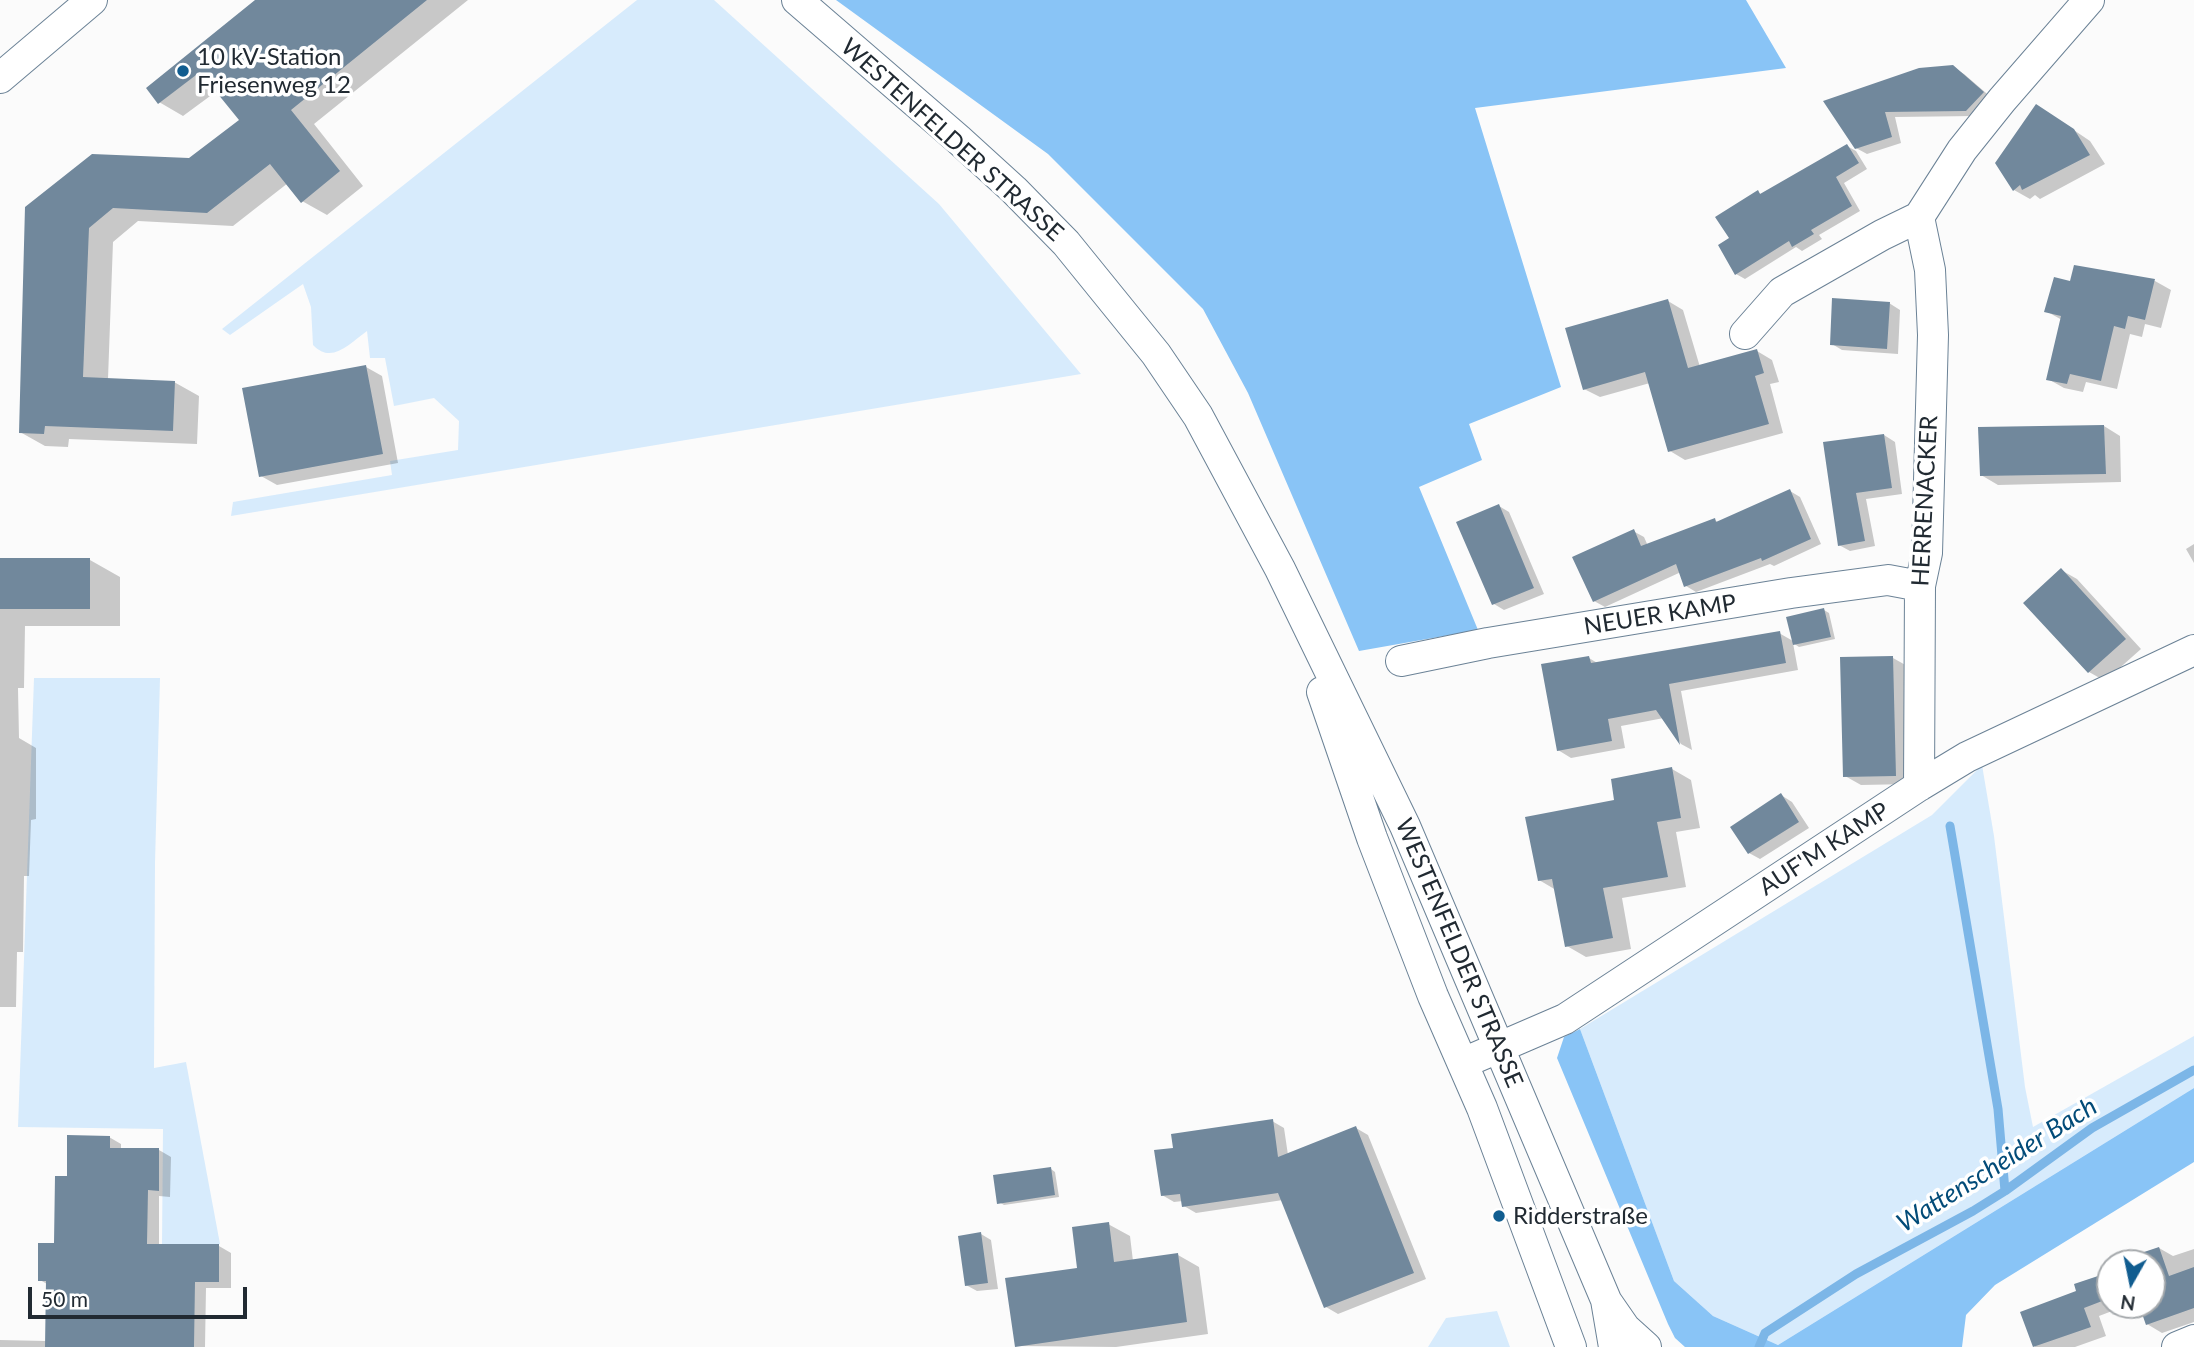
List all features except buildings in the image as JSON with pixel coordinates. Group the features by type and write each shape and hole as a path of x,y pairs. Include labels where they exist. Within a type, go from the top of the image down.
{"street":[{"path":"0,78 92,0"},
{"name":"WESTENFELDER STRASSE","path":"797,0 967,148 1066,243 1156,354 1198,416 1280,569 1405,826 1606,1300 1614,1347"},
{"path":"1745,334 1782,292 1881,235 1919,217 1970,140 2089,0"},
{"name":"HERRENACKER","path":"1919,217 1930,270 1933,335 1927,553 1920,586 1919,786"},
{"name":"WESTENFELDER STRASSE","path":"1280,569 1372,838 1531,1236 1571,1347"},
{"name":"NEUER KAMP","path":"1401,661 1488,643 1791,593 1888,580 1920,586"},
{"name":"AUF'M KAMP","path":"1463,1063 1565,1019 1967,757 2194,650"},
{"path":"1606,1300 1625,1328 1646,1347"},
{"path":"2177,1347 2194,1340"}],"shaded area":[{"path":"637,0 714,0 939,204 1081,374 231,516 233,502 392,475 390,461 458,450 459,421 434,398 394,406 385,358 370,358 367,331 334,353 320,351 313,345 311,307 303,284 230,335 222,329"},
{"path":"836,0 1746,0 1786,68 1475,108 1561,387 1469,424 1482,460 1419,487 1478,630 1359,651 1248,393 1203,309 1048,154"},
{"path":"34,678 160,678 155,863 154,1068 186,1062 220,1244 162,1244 163,1129 18,1127"},
{"path":"1982,765 1994,836 2025,1087 2033,1127 2194,1036 2194,1088 1778,1345 1713,1316 1674,1281 1580,1029 1932,815"},
{"path":"1580,1029 1674,1281 1713,1316 1778,1345 2194,1088 2194,1162 1995,1285 1966,1315 1962,1347 1685,1347 1675,1338 1668,1324 1557,1058 1564,1037"},
{"path":"1497,1311 1510,1347 1428,1347 1446,1318"}],"waterway":[{"path":"1950,826 1998,1109 2005,1191"},
{"name":"Wattenscheider Bach","path":"1759,1347 1765,1333 1856,1274 1973,1211 2092,1128 2194,1070"}],"place":[{"name":"10 kV-Station Friesenweg 12","path":"183,71"},
{"name":"Ridderstraße","path":"1499,1216"}]}
